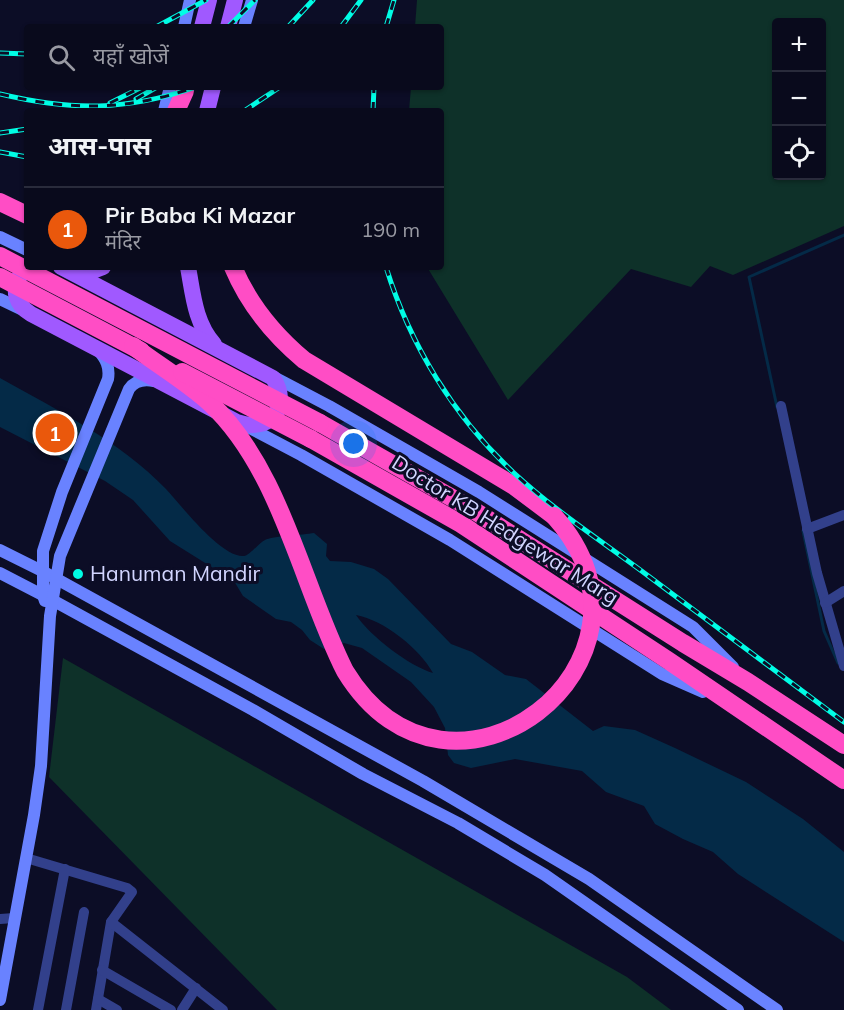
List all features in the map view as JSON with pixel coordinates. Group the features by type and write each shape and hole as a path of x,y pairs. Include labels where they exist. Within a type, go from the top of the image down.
{"highway":[{"path":"178,108 180,90"},
{"path":"0,202 24,214"},
{"name":"Doctor KB Hedgewar Marg","path":"0,256 24,269"},
{"name":"Doctor KB Hedgewar Marg","path":"27,270 320,423 470,508 748,682 844,745"},
{"path":"133,346 209,403 249,452 270,489 337,655 357,690 374,708 414,733 438,739 458,740 495,736 536,715 550,704 568,682 579,663 587,641 591,605 589,581 574,542 554,516 534,499 304,360 280,339 260,316 234,270"},
{"name":"Doctor KB Hedgewar Marg","path":"0,277 311,439 460,524 737,706 844,780"}],"main road":[{"path":"185,24 190,0"},
{"path":"203,24 209,0"},
{"path":"229,24 235,0"},
{"path":"245,24 252,0"},
{"path":"166,108 179,90"},
{"path":"208,108 212,90"},
{"path":"0,237 24,249"},
{"path":"25,270 17,280 15,290 22,309 301,455 450,540 662,674 737,706"},
{"path":"68,270 329,406 479,492 693,627 748,682"},
{"path":"73,270 81,272 95,270"},
{"path":"188,270 194,305 200,322 213,343 224,351"},
{"path":"66,333 92,283"},
{"path":"0,299 31,314"},
{"path":"166,385 198,338"},
{"path":"0,1000 40,766 50,616 43,551 62,492 109,371 104,357 97,349"},
{"path":"237,422 254,426 263,424 276,412 280,394 273,378 265,373"},
{"path":"49,598 60,556 132,384 146,380 166,385"},
{"path":"0,549 423,781 579,873 777,1010"},
{"path":"0,573 253,710 545,875 738,1010"}],"street":[{"path":"781,406 807,529 825,603 844,666"},
{"path":"807,529 844,515"},
{"path":"825,603 844,591"},
{"path":"26,858 130,890 131,896 111,922 97,1004 117,1010"},
{"path":"38,1010 65,869"},
{"path":"66,1010 84,912"},
{"path":"0,919 14,918"},
{"path":"111,922 196,988 218,1008"},
{"path":"102,970 171,1010"},
{"path":"182,1010 196,988"}],"green space":[{"path":"417,0 844,0 844,226 733,275 710,266 691,287 631,269 508,400 429,270 444,270 444,108 409,108 411,90 444,90 444,24 415,24"},
{"path":"63,658 627,977 671,1010 277,1010 49,777"}],"water":[{"path":"0,378 87,428 129,456 166,489 191,518 224,549 244,556 269,539 314,533 327,544 326,556 330,561 351,562 374,569 388,579 451,644 472,652 505,675 526,679 593,731 604,726 635,730 746,782 803,819 844,852 844,942 738,874 713,852 655,824 644,806 606,792 582,771 515,759 471,768 454,763 448,755 445,728 434,707 411,682 362,648 344,643 324,649 310,640 291,622 276,619 243,596 234,581 170,541 133,500 105,481 0,427","holes":["356,615 389,629 410,645 433,673 413,664 391,649"]}],"waterway":[{"path":"777,407 749,277 844,235"},
{"path":"803,531 824,631 838,663"}],"railway":[{"path":"162,24 206,0"},
{"path":"231,24 255,0"},
{"path":"291,24 313,0"},
{"path":"343,24 361,0"},
{"path":"387,24 394,0"},
{"path":"0,53 24,54"},
{"path":"110,103 136,90"},
{"path":"136,99 152,90"},
{"path":"0,94 26,100 75,106 99,106 146,101 187,90"},
{"path":"248,108 276,90"},
{"path":"373,108 374,90"},
{"path":"0,133 24,129"},
{"path":"0,152 24,156"},
{"path":"387,270 408,324 436,378 472,428 514,473 562,513 844,722"}],"place":[{"name":"Pir Baba Ki Mazar","path":"55,433"},
{"name":"Hanuman Mandir","path":"78,574"}]}
